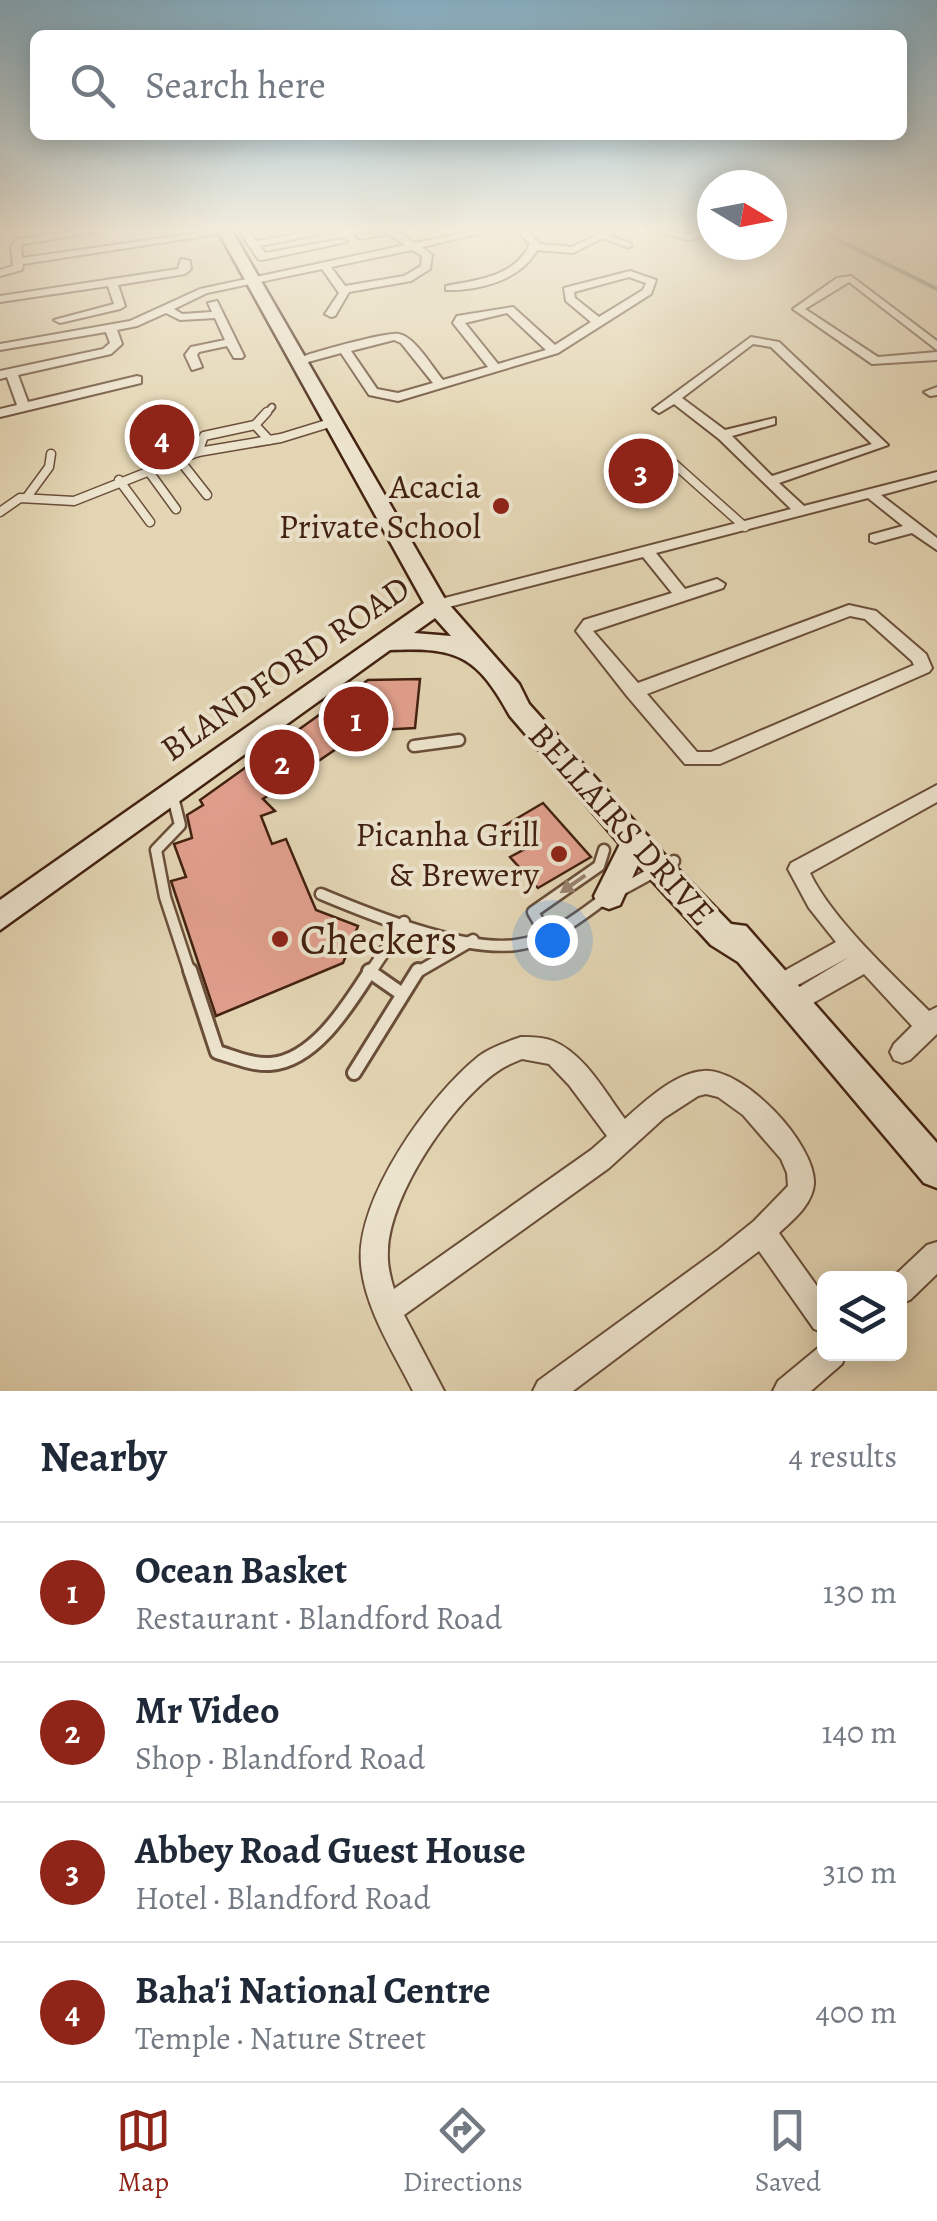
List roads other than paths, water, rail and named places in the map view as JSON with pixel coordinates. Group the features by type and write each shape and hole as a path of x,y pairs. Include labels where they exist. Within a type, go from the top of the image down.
{"street":[{"path":"53,296 65,336"},
{"path":"60,320 120,306 116,296"},
{"path":"0,346 111,329 144,320 193,296"},
{"name":"BELLAIRS DRIVE","path":"260,296 437,604 510,690 519,709 635,842 666,865"},
{"path":"331,314 344,296"},
{"path":"569,296 599,323"},
{"path":"343,348 376,395 390,398 554,351 641,296"},
{"path":"817,296 798,309 876,360 937,356"},
{"path":"873,296 937,346"},
{"path":"165,308 180,318 215,309 238,356"},
{"path":"496,368 459,323 461,318 509,309 554,351"},
{"path":"24,408 6,374 112,349 116,338 111,329"},
{"path":"297,361 382,336 399,337 441,385"},
{"path":"659,409 751,340 766,339 802,367 881,442 875,450 774,482"},
{"path":"196,367 191,355 195,349 230,342"},
{"path":"88,357 101,389"},
{"path":"0,414 137,380"},
{"path":"674,398 722,435 753,470 809,510"},
{"path":"722,435 770,421"},
{"name":"BLANDFORD ROAD","path":"0,917 437,604 937,476"},
{"path":"871,494 937,545"},
{"path":"874,538 913,528"},
{"path":"646,552 681,594"},
{"path":"633,692 849,610 870,615 924,664 919,671 704,762 687,755 633,692 586,636 585,628 718,584"},
{"path":"384,643 438,640 458,646 489,664"},
{"name":"BELLAIRS DRIVE","path":"510,690 532,704 722,935 744,950 937,1170"},
{"path":"902,1052 932,1022 858,954 802,883 798,869 937,793"},
{"path":"609,896 635,842"},
{"path":"784,996 858,954"},
{"path":"429,1391 389,1309 376,1265 378,1224 438,1113 466,1081 522,1049 547,1050 624,1137"},
{"path":"389,1309 600,1159 655,1109 693,1085 721,1085 744,1098 784,1141 800,1177 795,1202 762,1232 548,1391"},
{"path":"762,1232 817,1309"},
{"path":"907,1283 937,1254"},
{"path":"788,1391 824,1361"}],"lane":[{"path":"198,452 206,434 255,424 272,407"},
{"path":"0,512 15,500 28,497 66,502 198,452 269,440 333,422"},
{"path":"255,424 269,440"},
{"path":"28,497 49,467 52,454"},
{"path":"178,458 207,495"},
{"path":"657,463 672,462 745,527"},
{"path":"146,470 176,509"},
{"path":"118,480 150,522"},
{"path":"414,746 459,740"},
{"path":"172,794 180,825 166,834 156,850 165,898 217,1052 259,1064 284,1062 326,1030 404,922"},
{"path":"545,933 533,912 599,866 604,850"},
{"path":"321,894 404,922 508,946 545,933 666,865"},
{"path":"354,1073 417,971 474,940"},
{"path":"369,971 402,994"}],"place":[{"name":"Baha'i National Centre","path":"162,437"},
{"name":"Abbey Road Guest House","path":"641,471"},
{"name":"Acacia Private School","path":"501,506"},
{"name":"Ocean Basket","path":"356,719"},
{"name":"Mr Video","path":"282,762"},
{"name":"Picanha Grill & Brewery","path":"559,854"},
{"name":"Checkers","path":"280,939"}]}
